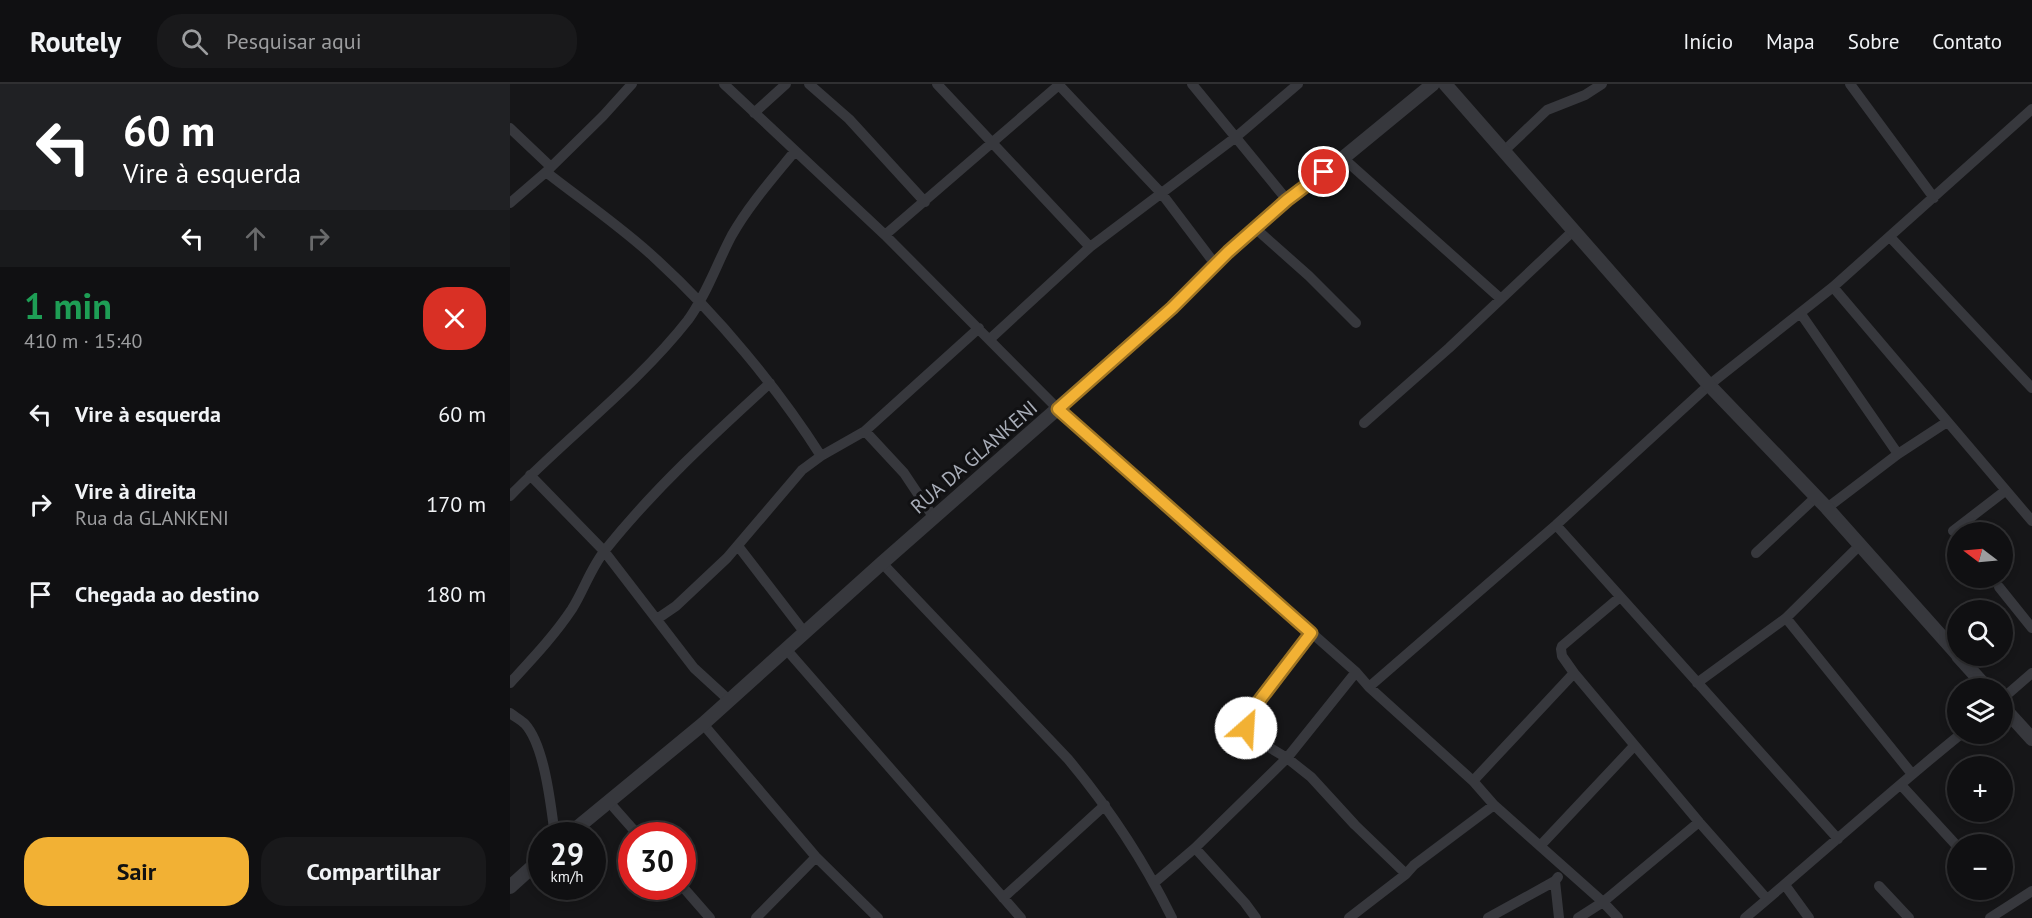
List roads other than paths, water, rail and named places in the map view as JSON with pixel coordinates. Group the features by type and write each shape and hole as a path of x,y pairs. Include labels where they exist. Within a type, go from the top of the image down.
{"street":[{"path":"510,203 603,116 632,84"},
{"path":"724,84 885,236 1058,409 1356,672 1369,687 1473,781 1494,806 1603,902 1618,918"},
{"path":"754,113 786,84"},
{"path":"810,84 849,119 925,202"},
{"path":"937,84 1090,247"},
{"path":"885,236 1059,84 1162,194 1215,264"},
{"path":"1192,84 1287,200"},
{"name":"RUA DA GLANKENI","path":"584,822 730,701 882,563 1172,308 1215,264 1287,200 1343,158 1433,84"},
{"path":"1444,84 1709,385 1827,508 1947,643"},
{"path":"1504,151 1547,110 1585,95 1602,84"},
{"path":"1850,84 1934,198"},
{"path":"990,339 1090,247 1236,137 1291,86"},
{"path":"1369,687 1557,525 1709,385 1833,287 2032,109"},
{"path":"510,128 548,169 657,259 699,302 770,383 797,418 821,456"},
{"path":"510,496 639,373 688,319 733,234 758,197 795,151"},
{"path":"1343,158 1501,299"},
{"path":"1255,228 1309,276 1356,323"},
{"path":"1364,423 1449,348 1573,231"},
{"path":"1890,237 2032,388"},
{"path":"1833,287 2032,521"},
{"path":"1801,314 1898,454"},
{"path":"657,620 676,606 738,546 802,470 864,431 979,328"},
{"path":"510,683 545,646 572,609 604,551 671,475 770,383"},
{"path":"1827,508 1898,454 1947,422"},
{"path":"864,431 904,473 934,518"},
{"path":"530,475 604,551 694,668 730,701"},
{"path":"1964,522 2005,490"},
{"path":"1756,553 1816,497"},
{"path":"1557,525 1838,839"},
{"path":"1697,683 1786,618 1860,545"},
{"path":"738,546 805,633"},
{"path":"882,563 1068,759 1105,805 1154,883 1172,918"},
{"path":"2000,588 2032,628"},
{"path":"1620,597 1562,646 1560,649 1562,656 1634,746 1767,899"},
{"path":"1786,618 1912,774"},
{"path":"1311,633 1245,722 1246,728 1262,743 1287,758 1311,777 1355,825 1406,874"},
{"path":"786,649 1021,918"},
{"path":"1968,666 1978,678"},
{"path":"1154,883 1195,848 1287,758 1356,672"},
{"path":"1473,781 1574,673"},
{"path":"2013,690 2032,674"},
{"path":"510,713 525,724 533,736 545,775 553,822"},
{"path":"2013,718 2032,739"},
{"path":"703,724 816,856 878,918"},
{"path":"1745,918 1949,744"},
{"path":"1540,846 1634,746"},
{"path":"1901,784 1947,835"},
{"path":"609,802 627,822"},
{"path":"1003,898 1105,805"},
{"path":"1349,918 1406,874 1414,865 1494,806"},
{"path":"1578,918 1603,902 1699,822"},
{"path":"1195,848 1256,918"},
{"path":"756,918 816,856"},
{"path":"1488,918 1555,881 1564,868"},
{"path":"510,887 528,871"},
{"path":"1555,881 1559,918"},
{"path":"1785,885 1809,918"},
{"path":"1879,885 1909,918"},
{"path":"1990,918 2032,891"},
{"path":"694,900 710,918"}]}
